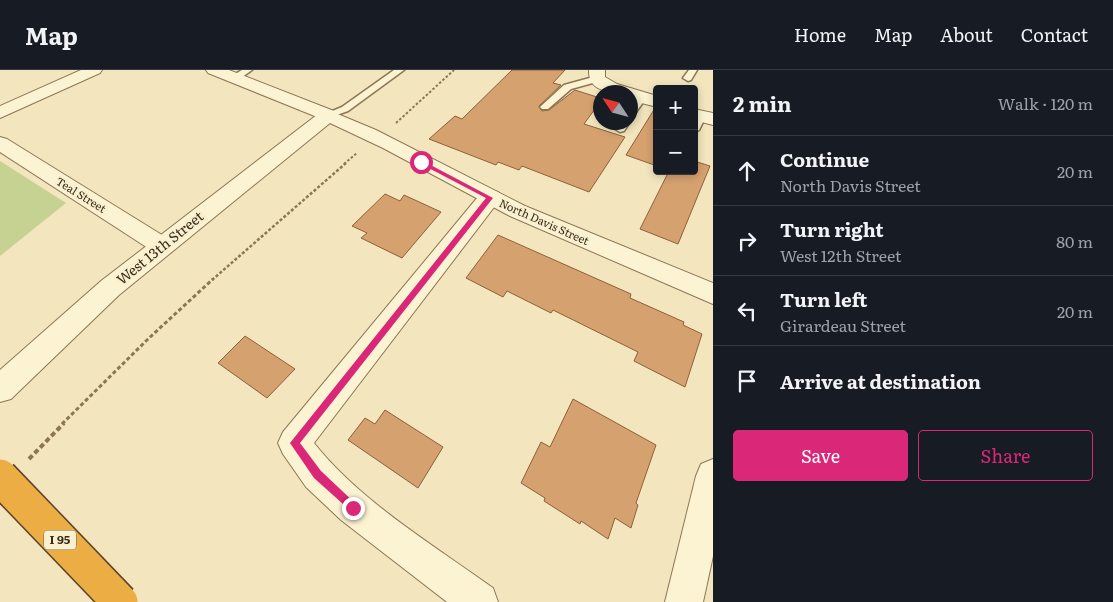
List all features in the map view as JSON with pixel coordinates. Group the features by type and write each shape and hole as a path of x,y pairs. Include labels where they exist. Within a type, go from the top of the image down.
{"highway":[{"name":"I 95","path":"14,469 120,602"}],"street":[{"path":"0,113 94,70"},
{"name":"North Davis Street","path":"214,70 241,74 358,127 490,198 713,294"},
{"path":"597,74 611,88 639,96"},
{"name":"West 13th Street","path":"0,389 97,299 328,115"},
{"name":"Teal Street","path":"0,143 162,246"},
{"path":"479,602 353,508 318,475 294,443 490,198"},
{"path":"684,602 713,476"}],"lane":[{"path":"328,115 346,109 400,70"},
{"path":"545,107 563,87 597,74"}],"path":[{"path":"392,127 454,70"},
{"path":"14,469 146,340 241,252 362,149"}],"green space":[{"path":"0,161 66,203 0,256"}],"building":[{"path":"512,70 565,70 553,83 561,85 539,106 542,111 549,110 575,90 593,96 593,112 584,124 593,127 593,130 603,130 625,137 589,192 522,166 519,170 498,162 496,165 429,139 455,116 462,119"},
{"path":"653,111 653,165 626,155"},
{"path":"698,162 710,166 678,244 640,229 667,175 698,175"},
{"path":"385,194 400,201 404,195 441,212 402,258 361,238 367,233 352,226"},
{"path":"498,235 631,294 630,298 684,322 683,325 702,334 685,387 634,361 638,352 553,310 551,313 507,291 503,297 466,278"},
{"path":"245,336 295,369 267,398 218,363"},
{"path":"573,399 656,445 636,503 638,505 631,528 615,518 608,539 581,521 580,524 544,501 545,498 521,483 541,442 550,447"},
{"path":"385,410 443,447 418,488 348,440 365,418 375,424"}],"route":[{"path":"353,508 318,475 294,443 490,198 421,162"}]}
